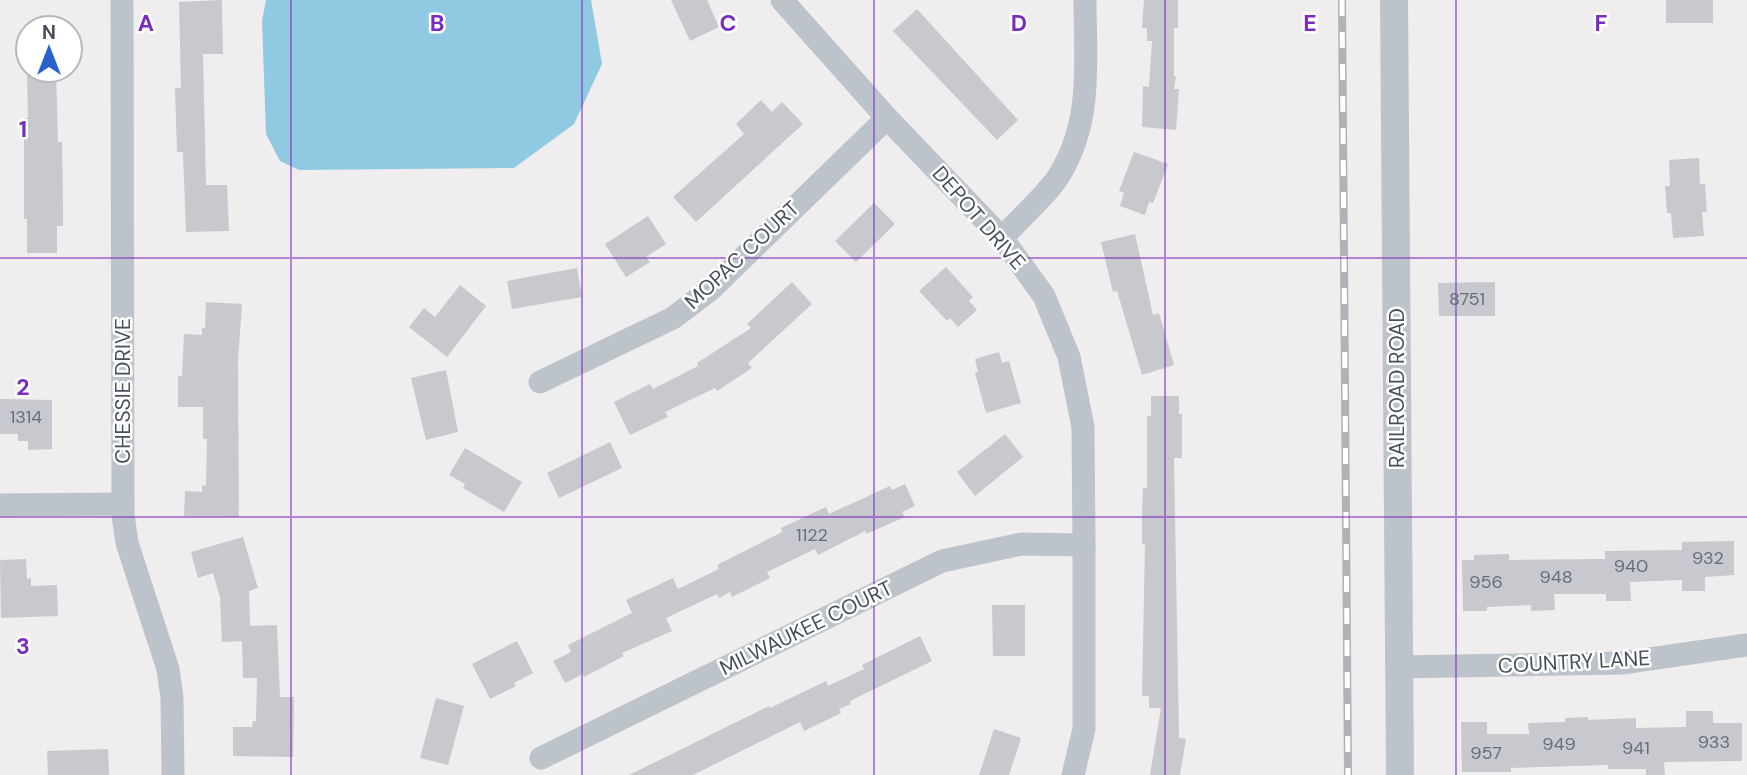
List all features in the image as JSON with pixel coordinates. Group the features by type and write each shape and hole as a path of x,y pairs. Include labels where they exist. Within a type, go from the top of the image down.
{"street":[{"name":"CHESSIE DRIVE","path":"122,0 123,504 127,543 172,688 173,775"},
{"name":"DEPOT DRIVE","path":"782,0 887,118 1002,238 1044,296 1069,357 1083,427 1083,729 1073,775"},
{"path":"1002,238 1059,176 1080,134 1086,100 1085,0"},
{"name":"RAILROAD ROAD","path":"1394,0 1400,775"},
{"name":"MOPAC COURT","path":"540,382 673,318 701,296 887,118"},
{"path":"0,505 123,504"},
{"name":"MILWAUKEE COURT","path":"541,758 942,561 1022,544 1084,545"},
{"name":"COUNTRY LANE","path":"1399,667 1622,663 1747,645"}],"water":[{"path":"266,0 591,0 602,64 574,124 514,168 299,170 280,161 266,134 262,21"}],"building":[{"path":"222,0 223,54 203,54 206,185 227,185 229,231 186,232 183,152 177,152 175,88 181,88 179,2"},
{"path":"671,0 707,0 719,27 690,41"},
{"path":"1144,0 1178,0 1178,28 1174,28 1174,89 1179,89 1176,130 1142,127 1143,86 1149,87 1152,41 1147,41 1147,28 1142,28"},
{"path":"1666,0 1713,0 1713,23 1666,23"},
{"path":"917,9 1018,120 997,140 893,31"},
{"path":"27,84 56,84 58,142 62,142 63,206 63,226 57,226 57,253 27,253 27,219 24,219 24,118 28,118"},
{"path":"761,100 772,112 782,102 803,124 696,222 673,197 744,134 736,124"},
{"path":"1134,152 1168,164 1153,203 1149,202 1145,215 1120,206 1124,193 1119,191"},
{"path":"1699,158 1700,184 1705,184 1707,212 1702,212 1704,236 1673,238 1671,213 1667,213 1665,186 1670,186 1669,160"},
{"path":"874,203 895,224 856,262 835,241"},
{"path":"648,216 666,244 646,257 650,262 626,277 605,244"},
{"path":"1135,234 1153,315 1159,313 1174,365 1142,375 1117,291 1113,292 1101,242"},
{"path":"946,267 973,297 969,301 977,310 958,327 950,318 947,321 919,291"},
{"path":"577,268 582,297 512,309 507,281"},
{"path":"792,282 812,304 748,363 752,368 717,391 715,388 665,412 668,417 630,435 614,402 650,384 653,389 698,366 697,363 751,328 747,324"},
{"path":"1495,282 1495,316 1439,316 1438,283"},
{"path":"460,285 486,306 447,357 409,327 424,308 435,317"},
{"path":"206,302 242,304 238,361 239,517 184,516 185,491 202,492 202,485 206,486 207,439 203,439 203,407 178,407 178,376 182,376 184,334 202,335 202,328 205,328"},
{"path":"999,352 1002,363 1009,361 1021,403 986,413 975,373 978,372 975,359"},
{"path":"446,370 458,432 426,440 411,378"},
{"path":"1151,396 1179,396 1179,414 1182,414 1182,458 1174,458 1179,738 1186,739 1180,775 1150,775 1161,708 1149,708 1149,696 1142,696 1145,544 1142,544 1142,513 1143,488 1147,488 1147,416 1151,416"},
{"path":"0,399 52,400 52,449 28,450 28,441 18,441 18,434 0,434"},
{"path":"1005,434 1023,457 975,496 957,472"},
{"path":"610,442 622,468 559,498 547,473"},
{"path":"465,448 522,482 504,512 463,488 465,484 449,475"},
{"path":"905,484 915,506 902,512 905,517 866,534 865,531 818,555 815,549 767,572 770,578 732,597 730,592 719,598 717,594 666,618 672,631 622,653 624,656 584,677 583,674 565,683 553,661 571,652 568,645 632,613 626,600 673,578 678,589 719,569 717,565 782,532 781,528 826,507 829,514 890,486 892,490"},
{"path":"243,537 258,588 249,591 250,626 277,625 280,697 294,697 293,757 233,756 233,727 252,727 253,721 256,721 257,678 243,678 242,641 222,642 220,597 213,573 198,578 191,552"},
{"path":"1734,541 1734,575 1705,577 1705,591 1682,591 1682,580 1630,582 1631,601 1606,601 1606,594 1554,594 1555,610 1531,611 1531,605 1487,607 1487,611 1463,611 1462,560 1474,560 1474,555 1509,554 1509,560 1605,559 1605,551 1682,550 1682,542"},
{"path":"26,559 27,579 31,578 31,586 57,585 58,616 1,618 0,560"},
{"path":"992,605 1025,605 1025,656 993,656"},
{"path":"920,636 932,661 850,701 851,704 839,709 841,713 804,731 800,722 693,775 629,775 769,706 770,708 826,681 828,686 864,669 862,665"},
{"path":"517,641 533,673 514,683 516,686 490,699 472,664"},
{"path":"436,698 464,706 448,765 420,758"},
{"path":"1686,711 1713,711 1713,723 1742,723 1742,761 1664,762 1665,775 1646,775 1646,769 1608,769 1608,765 1511,768 1511,772 1462,772 1461,722 1487,722 1487,734 1529,734 1528,723 1565,722 1565,718 1588,717 1588,720 1636,718 1636,728 1686,727"},
{"path":"994,729 1021,738 1009,775 979,775"},
{"path":"108,749 109,775 48,775 47,751"}],"railway":[{"path":"1342,0 1348,775"}]}
